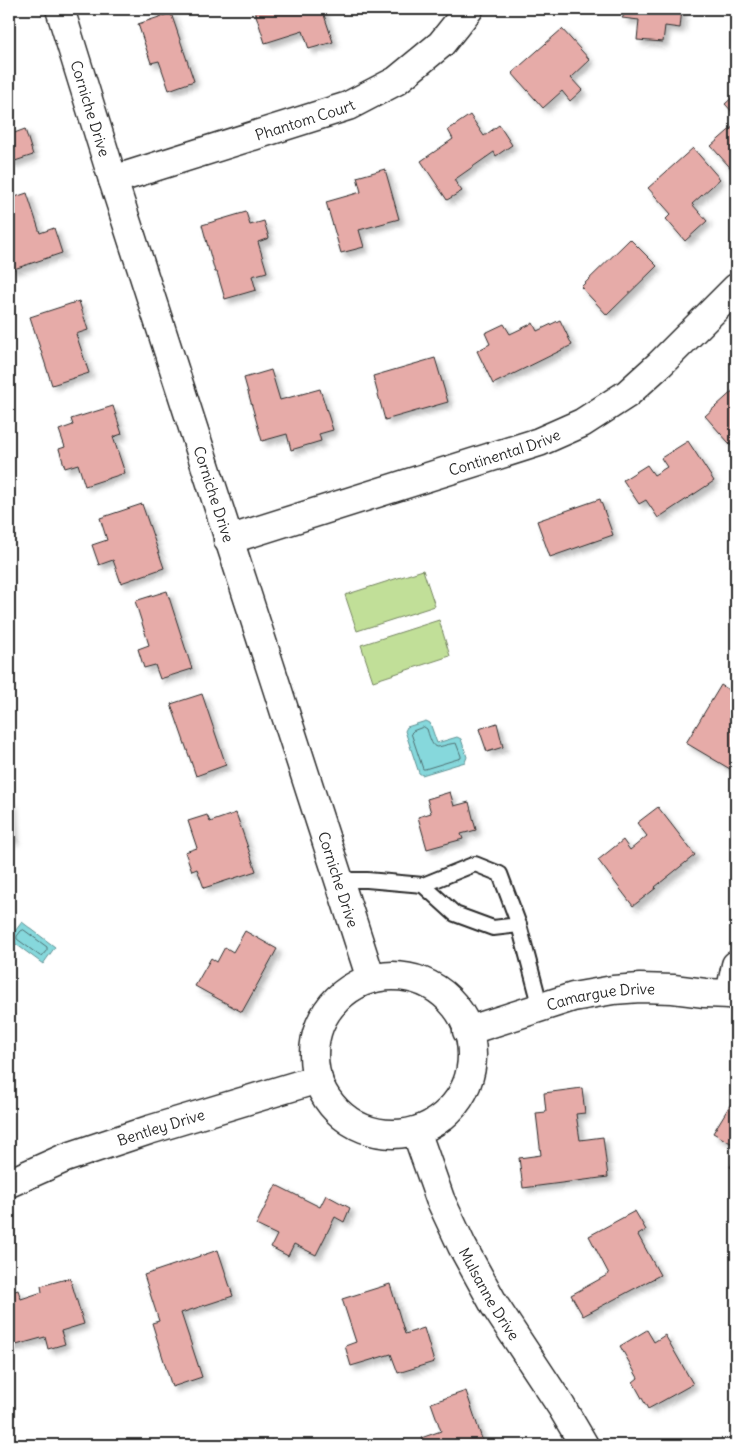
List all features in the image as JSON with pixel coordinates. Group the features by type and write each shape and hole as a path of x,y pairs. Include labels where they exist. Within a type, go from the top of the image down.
{"street":[{"name":"Corniche Drive","path":"60,9 112,180 370,979"},
{"name":"Phantom Court","path":"112,180 348,106 396,80 441,44 468,9"},
{"name":"Continental Drive","path":"228,540 539,442 582,423 626,394 660,364 736,288"},
{"path":"733,995 736,965"},
{"path":"383,976 406,977 428,984 445,995 462,1016 468,1031 471,1041 472,1060 469,1079 459,1100 448,1112 429,1126 410,1133 392,1135 378,1133 356,1125 338,1112 325,1096 318,1079 315,1064 315,1043 321,1024 330,1006 350,989 370,979 383,976"},
{"name":"Camargue Drive","path":"468,1031 573,997 622,989 672,989 733,995"},
{"name":"Bentley Drive","path":"9,1183 65,1158 121,1139 318,1079"},
{"name":"Mulsanne Drive","path":"416,1130 440,1199 462,1246 495,1306 561,1406 584,1445"}],"lane":[{"path":"338,880 367,880 423,885 474,864 500,874 518,925 541,1008"},
{"path":"423,885 455,914 493,928 518,925"}],"green space":[{"path":"423,570 435,606 357,631 345,595"},
{"path":"439,620 450,656 373,681 361,645"}],"water":[{"path":"426,721 430,723 437,743 457,737 461,739 467,757 465,762 422,775 419,773 405,731 407,727"},
{"path":"22,922 55,947 43,964 9,939"}],"building":[{"path":"254,9 322,9 333,42 309,49 303,31 265,43"},
{"path":"628,9 682,9 680,28 665,26 663,42 637,40 639,20 622,18"},
{"path":"171,13 194,81 169,90 159,61 151,63 138,24"},
{"path":"562,29 590,60 571,78 582,90 570,101 562,91 543,108 512,73"},
{"path":"736,94 736,116 725,104"},
{"path":"470,115 484,136 499,125 512,145 496,156 494,152 454,180 462,191 447,200 421,161 453,139 448,130"},
{"path":"736,124 736,174 711,146"},
{"path":"25,129 33,155 9,163 9,135"},
{"path":"693,148 720,179 692,204 707,221 685,241 666,219 671,214 648,188"},
{"path":"385,169 399,219 359,230 364,247 341,253 326,202 361,192 357,177"},
{"path":"27,193 40,233 54,228 62,253 11,270 9,263 9,199"},
{"path":"246,212 250,225 264,221 269,238 258,242 267,272 252,276 256,290 225,299 217,272 215,272 202,225"},
{"path":"630,239 657,266 607,315 581,287"},
{"path":"79,301 88,330 76,334 89,373 52,385 30,317"},
{"path":"560,320 572,345 493,384 477,351 490,344 485,333 504,324 510,334 533,323 537,331"},
{"path":"435,358 448,402 385,420 373,376"},
{"path":"271,370 280,400 320,389 333,430 319,434 321,441 291,450 287,434 262,441 244,378"},
{"path":"736,388 736,451 705,416"},
{"path":"113,406 122,434 113,437 125,473 85,486 78,464 65,468 59,449 65,447 59,430 73,425 71,419"},
{"path":"688,441 714,481 658,518 646,500 639,504 623,480 647,465 654,475 667,467 661,458"},
{"path":"600,499 613,535 550,557 537,521"},
{"path":"142,504 164,568 121,583 113,560 99,565 92,545 107,540 100,518"},
{"path":"167,591 192,669 160,679 155,665 144,668 138,649 149,645 135,601"},
{"path":"721,685 736,694 736,759 730,769 686,743"},
{"path":"202,694 226,765 196,776 171,704"},
{"path":"497,723 503,747 487,752 479,729"},
{"path":"450,792 454,806 469,802 476,830 461,834 463,839 427,849 418,817 431,813 427,799"},
{"path":"9,803 12,803 14,839 9,840"},
{"path":"658,807 695,855 633,906 598,860 623,840 630,850 647,836 637,823"},
{"path":"236,813 256,871 204,888 197,869 192,871 185,852 197,848 188,821 207,815 210,822"},
{"path":"245,931 277,949 242,1012 195,986 211,958 217,962 225,947 233,952"},
{"path":"582,1088 585,1113 576,1114 580,1140 603,1137 608,1177 523,1188 519,1158 541,1155 536,1113 546,1112 544,1093"},
{"path":"736,1098 736,1146 713,1133"},
{"path":"736,1157 736,1171 730,1167"},
{"path":"276,1185 320,1207 326,1195 350,1208 344,1222 335,1217 316,1255 294,1244 288,1256 271,1247 277,1235 256,1225"},
{"path":"635,1211 646,1230 638,1235 660,1275 583,1316 571,1295 609,1274 589,1236"},
{"path":"218,1250 233,1296 181,1313 202,1377 172,1387 152,1323 159,1321 144,1275"},
{"path":"70,1278 84,1324 61,1331 65,1344 48,1349 45,1337 9,1347 9,1293 18,1290 21,1299 42,1292 41,1286"},
{"path":"390,1284 405,1334 424,1328 434,1362 398,1373 391,1354 351,1366 345,1346 356,1342 342,1299"},
{"path":"647,1330 654,1342 665,1335 693,1384 648,1409 633,1382 638,1378 620,1346"},
{"path":"466,1391 484,1445 424,1445 421,1438 441,1431 431,1403"},
{"path":"272,1440 274,1445 255,1445"},
{"path":"717,1440 718,1445 701,1445"},
{"path":"497,1441 498,1445 484,1445"}]}
